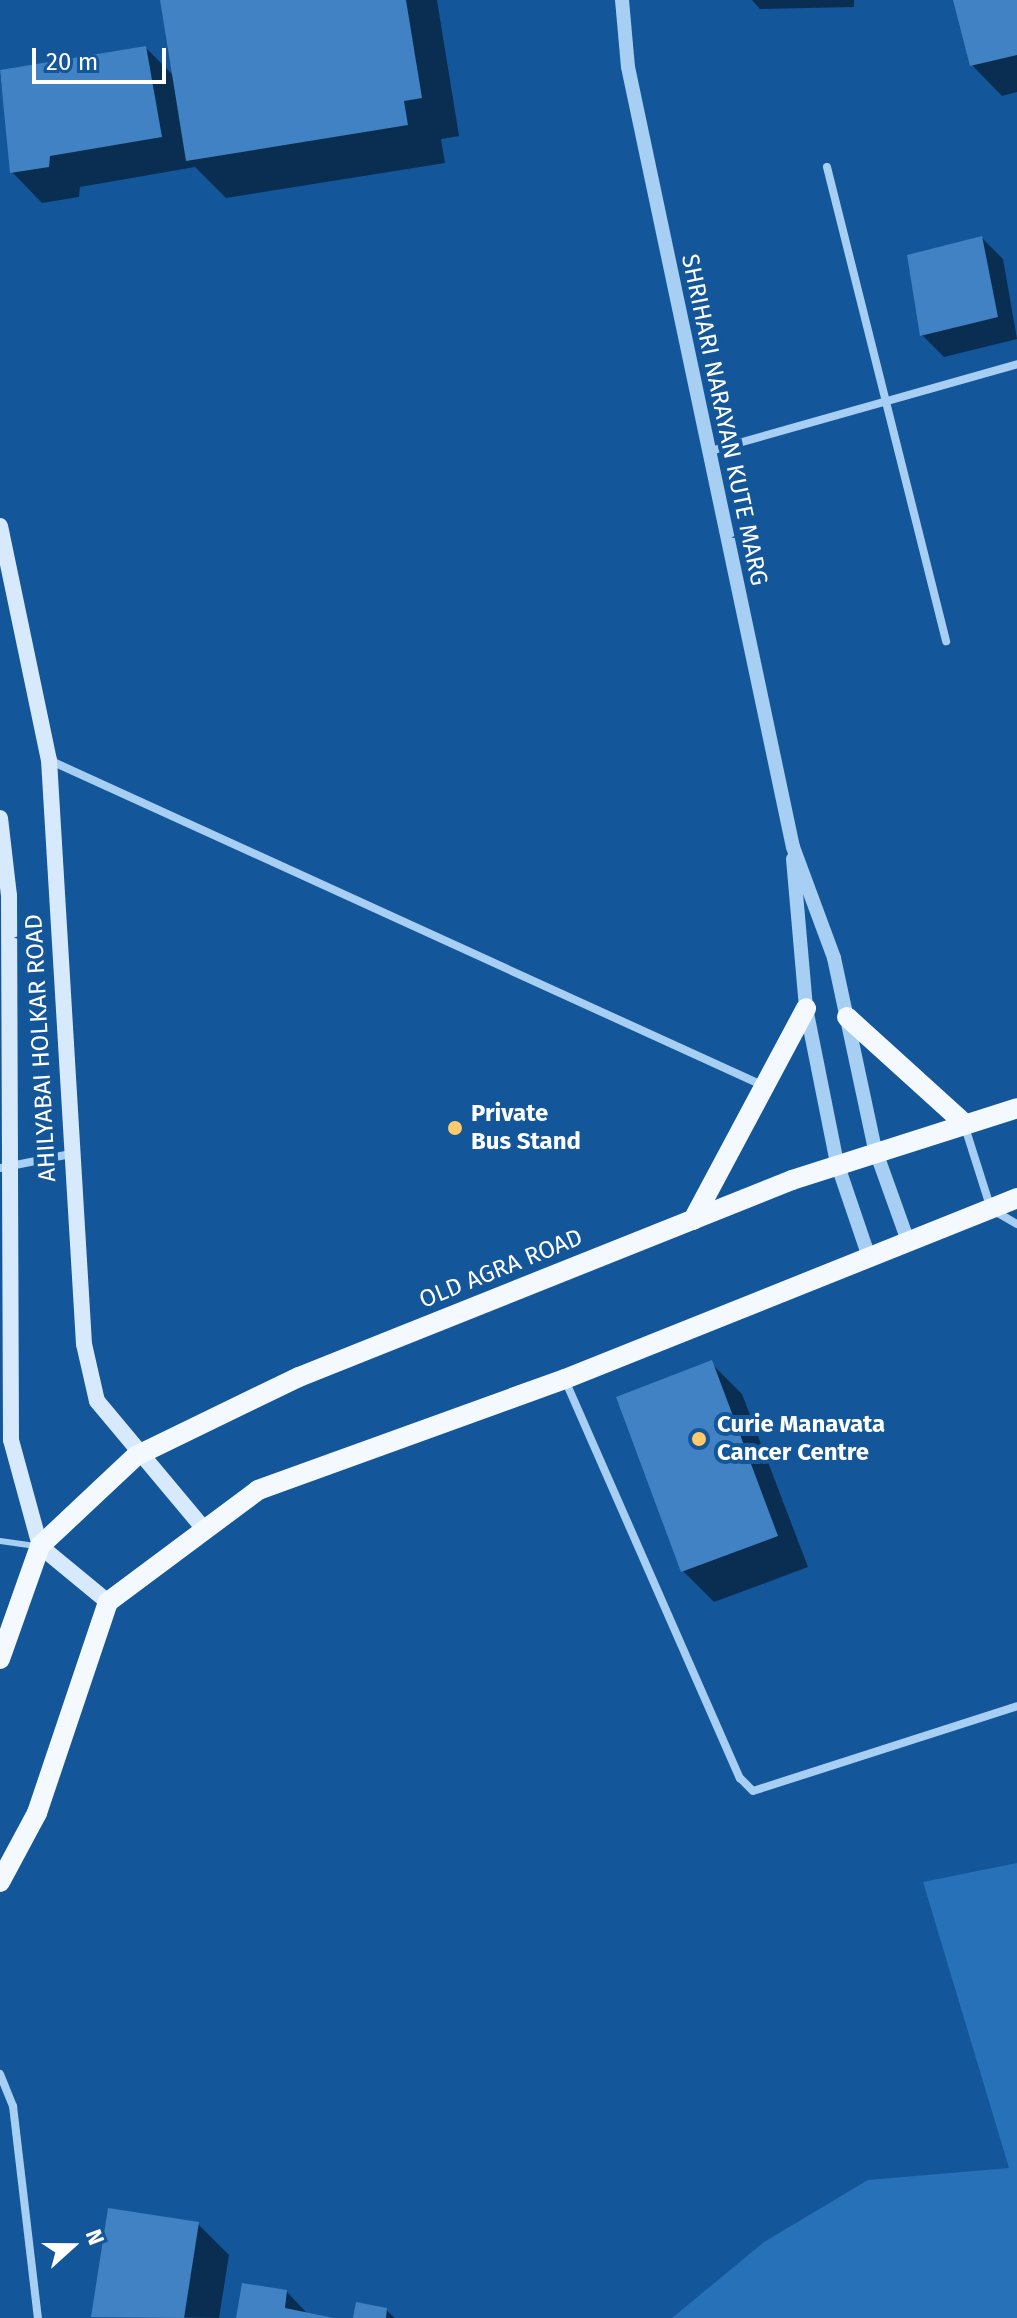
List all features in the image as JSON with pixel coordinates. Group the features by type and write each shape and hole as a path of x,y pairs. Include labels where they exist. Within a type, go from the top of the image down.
{"main road":[{"name":"AHILYABAI HOLKAR ROAD","path":"0,526 49,760 84,1344 97,1401 136,1456 205,1530"},
{"name":"AHILYABAI HOLKAR ROAD","path":"0,818 9,896 6,1168 11,1440 40,1546"},
{"path":"693,1220 806,1008"},
{"path":"847,1017 964,1123"},
{"name":"OLD AGRA ROAD","path":"40,1546 136,1456 299,1377 837,1163 1017,1108"},
{"path":"0,1882 37,1813 108,1602 258,1490 565,1379 1017,1198"},
{"path":"0,1659 40,1546 108,1602"}],"street":[{"name":"SHRIHARI NARAYAN KUTE MARG","path":"622,0 628,67 793,847 847,1017 875,1149 908,1241"},
{"path":"827,167 881,402 946,641"},
{"path":"707,452 1017,364"},
{"path":"49,760 765,1086"},
{"name":"SHRIHARI NARAYAN KUTE MARG","path":"793,847 806,1008 837,1163 869,1257"},
{"path":"964,1123 991,1209 1017,1224"},
{"path":"6,1168 71,1154"},
{"path":"565,1379 740,1778 753,1791 1017,1706"},
{"path":"0,2074 13,2106 38,2318"}],"lane":[{"path":"0,1541 40,1546"}],"shaded area":[{"path":"1017,1863 1017,2318 672,2318 764,2242 868,2180 1009,2168 923,1882"}],"building":[{"path":"160,0 406,0 422,98 404,101 408,125 186,161"},
{"path":"953,0 1017,0 1017,55 970,66"},
{"path":"146,46 162,137 50,156 49,167 10,173 0,70"},
{"path":"982,236 998,317 920,336 907,255"},
{"path":"712,1360 778,1536 681,1572 616,1397"},
{"path":"108,2208 199,2222 184,2318 91,2317"},
{"path":"242,2283 287,2290 285,2308 334,2318 236,2318"},
{"path":"356,2302 387,2308 386,2318 353,2318"}],"place":[{"name":"Private Bus Stand","path":"455,1128"},
{"name":"Curie Manavata Cancer Centre","path":"699,1439"}]}
